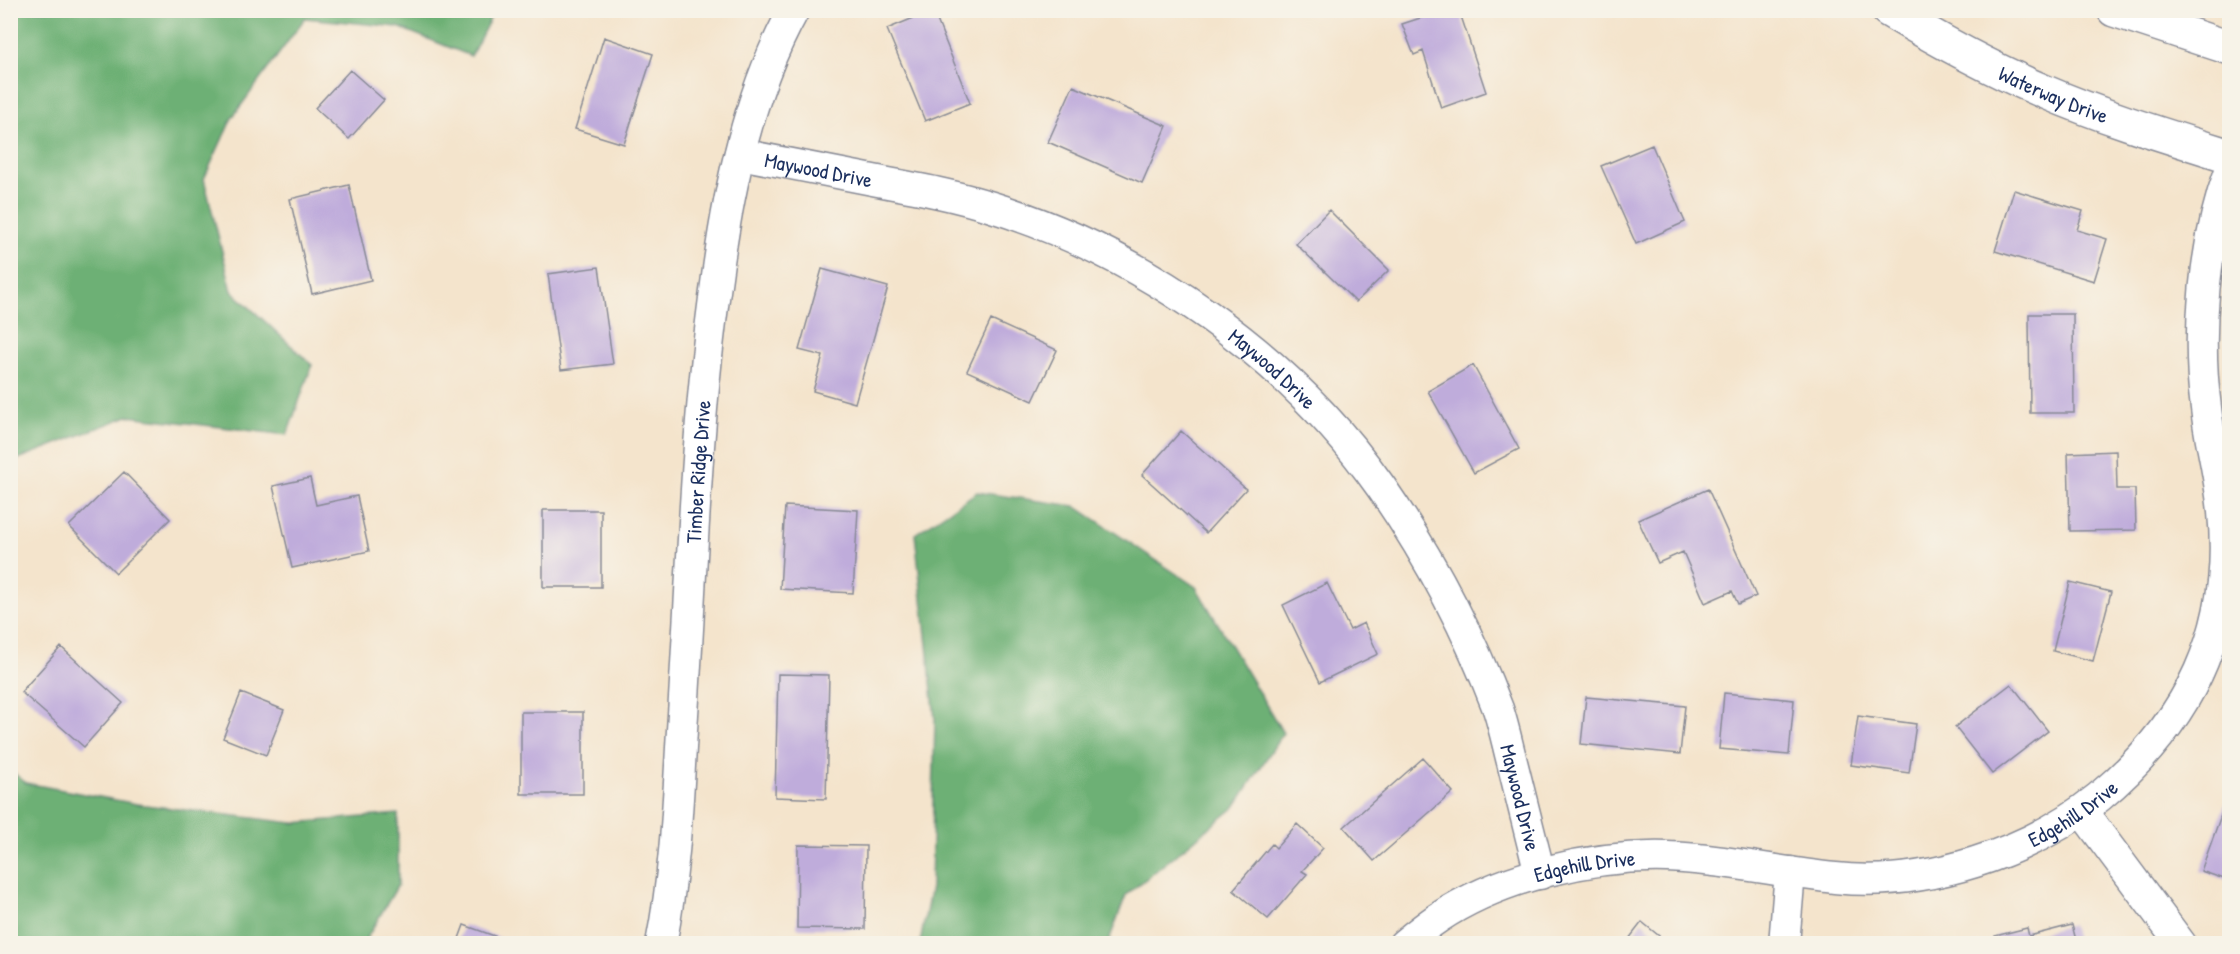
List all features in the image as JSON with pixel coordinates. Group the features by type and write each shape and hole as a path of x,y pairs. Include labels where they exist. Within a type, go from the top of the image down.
{"main road":[{"name":"Waterway Drive","path":"1888,10 1956,50 2042,91 2141,129 2229,156"},
{"path":"2114,10 2229,48"}],"street":[{"name":"Timber Ridge Drive","path":"661,944 677,816 707,349 722,237 740,154 757,93 794,10"},
{"name":"Maywood Drive","path":"740,154 939,193 993,207 1060,232 1117,259 1174,292 1272,366 1331,425 1379,484 1423,551 1468,637 1499,712 1540,874"},
{"name":"Edgehill Drive","path":"1404,944 1439,917 1476,897 1540,874 1601,861 1664,857 1726,861 1839,879 1893,879 1958,867 2019,847 2082,811 2126,774 2162,736 2188,694 2209,649 2221,601 2225,562 2223,512 2206,406 2203,351 2206,283 2216,216 2229,171"},
{"path":"2082,811 2181,944"},
{"path":"1784,944 1790,873"}],"green space":[{"path":"11,10 494,11 471,56 398,27 305,18 232,118 204,179 232,291 312,365 287,435 128,416 11,462"},
{"path":"977,492 1075,506 1196,587 1283,733 1235,807 1126,895 1108,943 920,943 931,887 935,719 915,534"},
{"path":"10,770 26,783 137,804 293,823 398,814 398,885 364,943 11,943"}],"building":[{"path":"933,10 970,103 925,121 887,29"},
{"path":"1445,10 1459,10 1486,92 1441,108 1423,51 1414,55 1402,24"},
{"path":"604,37 653,54 624,144 575,129"},
{"path":"350,70 384,100 349,139 315,108"},
{"path":"1073,86 1167,126 1142,183 1048,142"},
{"path":"1652,145 1685,222 1636,244 1601,166"},
{"path":"349,185 371,280 312,294 290,199"},
{"path":"2014,190 2083,211 2077,230 2107,239 2094,281 1995,251"},
{"path":"1329,210 1389,270 1356,302 1296,244"},
{"path":"599,267 613,364 561,370 548,274"},
{"path":"822,269 888,287 855,403 813,391 823,356 799,350"},
{"path":"2029,314 2073,314 2074,413 2030,413"},
{"path":"991,320 1057,350 1033,401 967,371"},
{"path":"1473,365 1519,449 1474,473 1428,391"},
{"path":"1181,431 1246,489 1206,533 1142,475"},
{"path":"2116,451 2117,489 2135,489 2136,530 2070,531 2068,453"},
{"path":"124,472 170,519 116,573 69,526"},
{"path":"310,478 316,505 357,496 369,551 292,568 273,486"},
{"path":"1708,489 1756,596 1738,604 1732,591 1705,603 1683,552 1658,563 1638,520"},
{"path":"785,506 858,510 853,593 780,589"},
{"path":"543,510 601,510 601,587 543,587"},
{"path":"2070,582 2111,592 2093,661 2053,651"},
{"path":"1327,583 1350,630 1364,623 1378,654 1320,682 1283,605"},
{"path":"61,647 123,703 84,747 21,692"},
{"path":"778,674 829,675 826,799 775,797"},
{"path":"2011,684 2048,731 1992,774 1955,727"},
{"path":"241,693 284,710 266,755 223,738"},
{"path":"1724,693 1794,700 1789,755 1719,749"},
{"path":"1586,697 1685,706 1680,754 1581,744"},
{"path":"521,712 583,712 583,794 521,794"},
{"path":"1858,716 1916,724 1909,773 1851,765"},
{"path":"1423,758 1453,792 1374,861 1344,827"},
{"path":"2230,793 2230,881 2201,871"},
{"path":"1297,824 1323,848 1302,871 1307,874 1268,919 1233,890 1272,844 1276,848"},
{"path":"798,845 866,846 865,929 797,928"},
{"path":"1642,922 1669,944 1625,944"},
{"path":"464,925 514,943 514,944 457,944"},
{"path":"2072,925 2077,944 1997,944 1995,936 2027,928 2029,936"}]}
